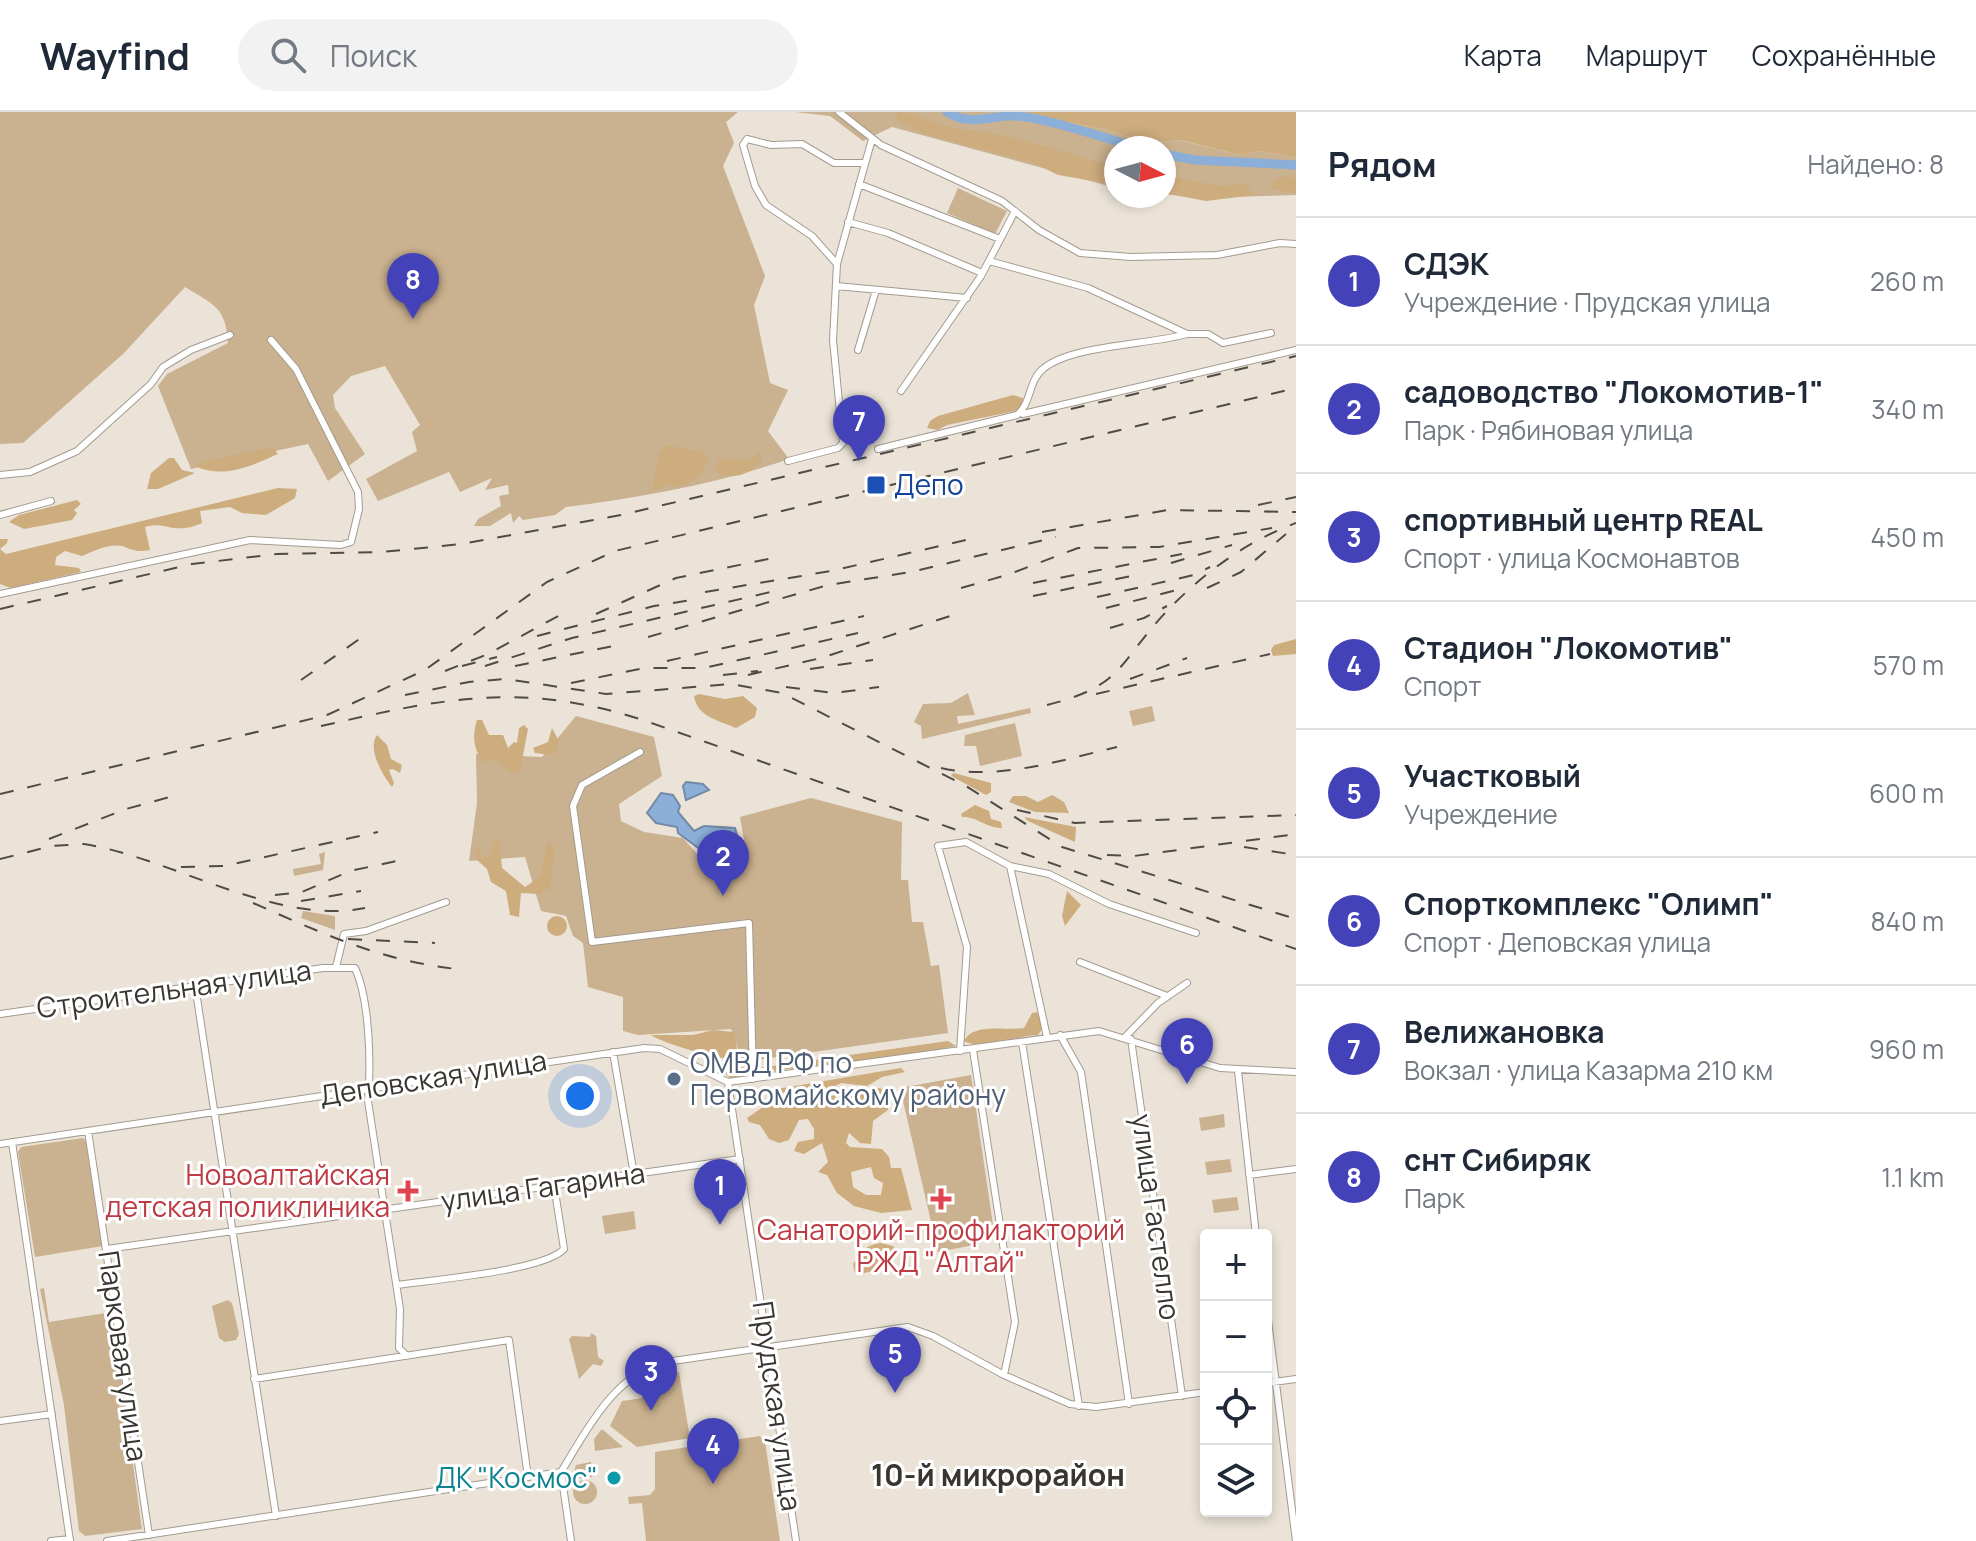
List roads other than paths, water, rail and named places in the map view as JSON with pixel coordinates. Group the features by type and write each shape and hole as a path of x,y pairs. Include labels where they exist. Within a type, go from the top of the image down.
{"street":[{"path":"839,112 872,139 1002,201 1059,243 1094,255 1217,255 1280,243 1296,244"},
{"path":"837,264 812,236 766,205 755,186 743,145 747,139 771,145 802,144 834,163 865,163"},
{"path":"788,461 838,448 843,443 833,340 837,264 872,139"},
{"path":"859,184 1000,239"},
{"path":"901,391 967,298 1015,211"},
{"path":"848,222 888,233 982,273"},
{"path":"989,261 1088,288 1187,334"},
{"path":"836,286 967,298"},
{"path":"858,350 876,290"},
{"path":"1017,415 1025,409 1040,371 1056,360 1106,346 1152,343 1187,334 1208,334 1223,343 1271,333"},
{"path":"0,475 53,465 77,451 151,384 163,367 191,350 230,335"},
{"path":"0,594 250,540 341,545 351,542 359,509 358,492 296,369 271,340"},
{"path":"878,449 1296,350"},
{"path":"0,515 51,501"},
{"path":"640,752 582,785 576,793 573,806 592,942 749,923 753,1079"},
{"path":"960,1051 967,947 938,846 966,842 1010,866 1049,874 1109,904 1196,933"},
{"path":"1010,866 1047,1037"},
{"path":"336,967 344,934 366,931 446,902"},
{"path":"1080,962 1167,996"},
{"name":"Строительная улица","path":"0,1014 348,966 355,968 358,975 372,1088"},
{"path":"1128,1038 1167,996 1187,983"},
{"path":"195,985 276,1516"},
{"path":"728,1082 1099,1031 1204,1064 1238,1071 1296,1072"},
{"path":"1060,1035 1081,1072 1129,1404"},
{"name":"улица Гастелло","path":"1128,1038 1182,1396"},
{"path":"1022,1042 1079,1406"},
{"name":"Деповская улица","path":"0,1144 613,1052 660,1049 728,1082"},
{"path":"973,1050 1015,1322 1004,1375"},
{"path":"613,1052 634,1175"},
{"path":"1238,1071 1255,1229"},
{"name":"Прудская улица","path":"728,1082 796,1541"},
{"path":"372,1088 368,1101 397,1285 399,1348 407,1356"},
{"name":"Парковая улица","path":"88,1131 149,1535"},
{"path":"12,1142 70,1540 51,1541"},
{"name":"улица Гагарина","path":"107,1249 740,1159"},
{"path":"1249,1175 1296,1169"},
{"path":"397,1285 532,1265 559,1255 564,1249 554,1185"},
{"path":"571,1541 561,1472 595,1419 639,1372 666,1362 913,1328 1004,1375 1079,1406 1129,1404 1200,1393"},
{"path":"254,1379 509,1340 528,1477"},
{"path":"1272,1346 1292,1470 1296,1541"},
{"path":"1272,1382 1296,1379"},
{"path":"0,1421 52,1414"},
{"path":"107,1541 561,1472"}],"water":[{"path":"686,782 703,784 709,790 686,800 683,786"},
{"path":"661,793 673,795 680,806 678,812 694,831 704,826 735,828 740,846 701,850 678,833 677,827 656,823 647,813"}],"waterway":[{"path":"947,112 969,120 1020,116 1104,138"},
{"path":"1176,156 1296,165"}],"railway":[{"path":"0,609 192,564 277,554 382,552 462,544 621,515 1296,356"},
{"path":"0,794 327,715 425,670 547,582 615,551 1296,388"},
{"path":"1258,505 1296,497"},
{"path":"1042,532 1168,510 1296,512"},
{"path":"1047,705 1072,698 1105,681 1127,660 1165,613 1209,572 1259,540 1296,523"},
{"path":"961,588 1007,575 1078,548 1159,547 1272,528"},
{"path":"1207,588 1241,572 1286,534"},
{"path":"705,592 831,571 979,537"},
{"path":"648,637 828,585 911,572 1056,537"},
{"path":"1171,563 1232,545"},
{"path":"1033,583 1182,554"},
{"path":"596,614 676,578 773,558"},
{"path":"1097,597 1194,575 1210,567"},
{"path":"1033,596 1131,576"},
{"path":"1106,608 1177,590"},
{"path":"485,666 572,638 775,591"},
{"path":"537,636 654,606 697,599"},
{"path":"1110,628 1144,618 1167,606"},
{"path":"445,671 488,654 562,614"},
{"path":"667,661 864,616"},
{"path":"748,675 821,658 950,616"},
{"path":"301,680 368,633"},
{"path":"571,683 644,668 704,668 858,633"},
{"path":"515,666 613,646"},
{"path":"1096,694 1270,654"},
{"path":"462,666 497,657"},
{"path":"1130,679 1187,658"},
{"path":"810,669 873,660"},
{"path":"723,675 758,671"},
{"path":"405,695 469,682 506,679 606,694 731,684 782,693 966,786 1062,847 1296,919"},
{"path":"786,687 834,693 879,687"},
{"path":"321,726 404,708 480,698 556,700 596,707 640,719 1296,949"},
{"path":"941,768 985,772 1007,770 1117,747"},
{"path":"49,839 126,809 177,795"},
{"path":"1017,810 1075,823 1296,815"},
{"path":"181,867 224,866 378,832"},
{"path":"1107,855 1134,856 1296,834"},
{"path":"0,859 52,846 84,844 153,862 224,888 296,908 331,911 365,908"},
{"path":"1244,847 1296,855"},
{"path":"275,895 302,892 350,871 401,860"},
{"path":"301,901 361,891"},
{"path":"253,903 381,954 465,970"},
{"path":"348,939 435,943"}],"place":[{"name":"снт Сибиряк","path":"413,319"},
{"name":"Велижановка","path":"859,461"},
{"name":"Депо","path":"876,485"},
{"name":"садоводство \"Локомотив-1\"","path":"723,896"},
{"name":"ОМВД РФ по Первомайскому району","path":"674,1079"},
{"name":"Спорткомплекс \"Олимп\"","path":"1187,1084"},
{"name":"Новоалтайская детская поликлиника","path":"408,1191"},
{"name":"Санаторий-профилакторий РЖД \"Алтай\"","path":"941,1199"},
{"name":"СДЭК","path":"720,1225"},
{"name":"Участковый","path":"895,1393"},
{"name":"спортивный центр REAL","path":"651,1411"},
{"name":"ДК \"Космос\"","path":"614,1478"},
{"name":"Стадион \"Локомотив\"","path":"713,1484"}],"district":[{"name":"10-й микрорайон","path":"998,1476"}]}
